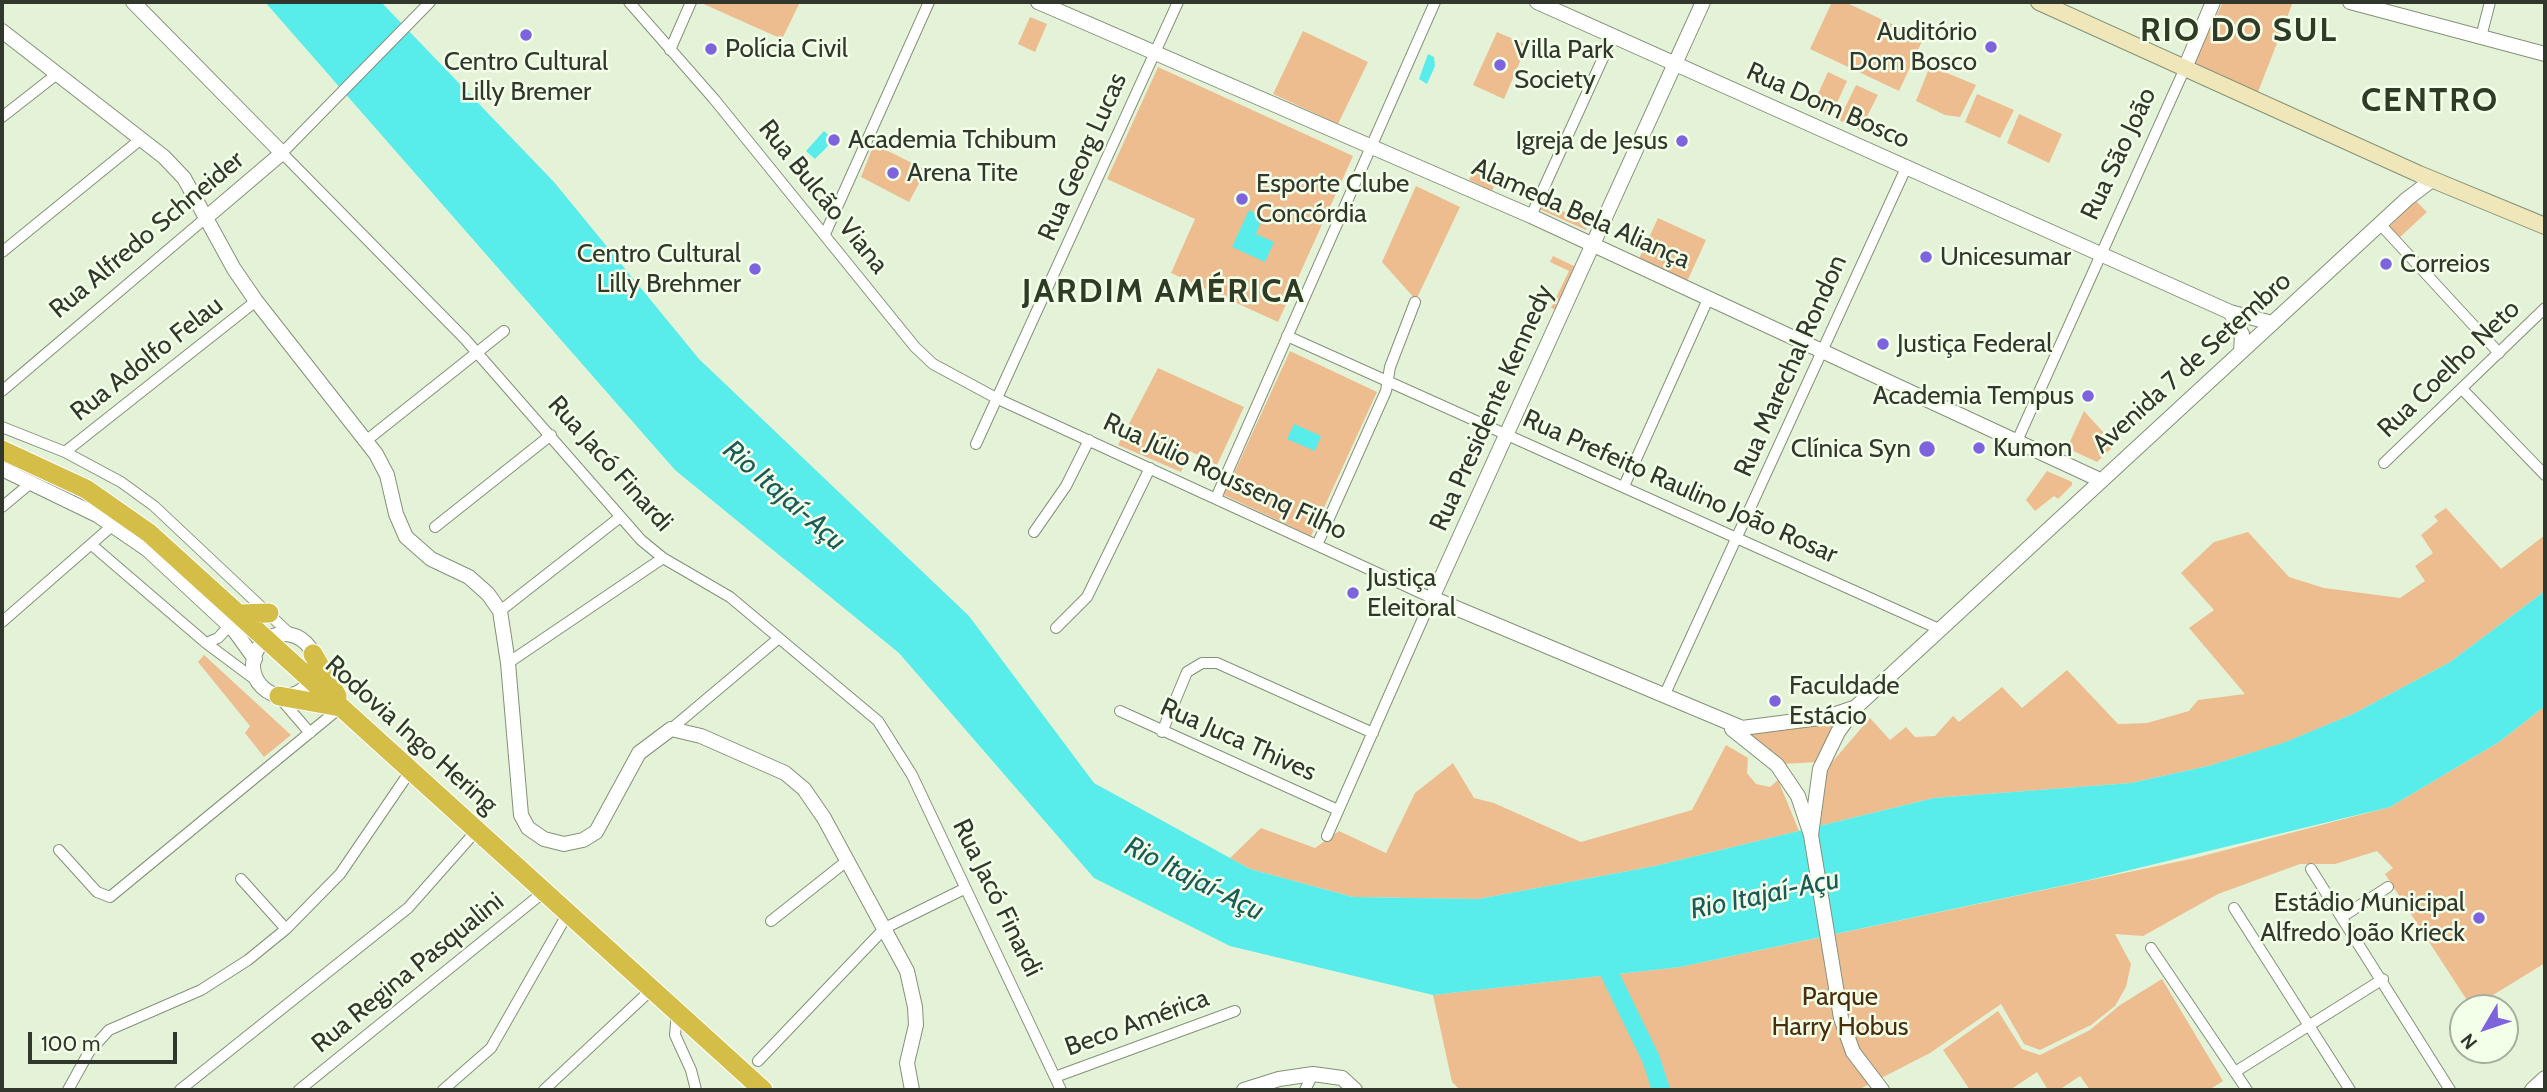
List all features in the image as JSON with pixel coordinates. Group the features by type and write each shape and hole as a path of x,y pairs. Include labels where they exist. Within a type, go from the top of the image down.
{"highway":[{"name":"Rodovia Ingo Hering","path":"2,450 62,476 108,503 149,533 236,621 266,639 312,680 762,1090"},
{"path":"236,621 269,613"},
{"path":"313,653 341,707"},
{"path":"279,696 341,707"}],"main road":[{"path":"2039,2 2432,180 2545,226"}],"street":[{"name":"Rua Jacó Finardi","path":"134,2 477,352 551,435 619,518 663,558 716,588 779,638 865,709 890,736 912,775 1061,1090"},
{"name":"Rua Alfredo Schneider","path":"2,391 282,153 430,2"},
{"name":"Rua Bulcão Viana","path":"629,2 825,234 915,347 933,364 998,399"},
{"path":"670,50 691,2"},
{"path":"825,234 929,2"},
{"name":"Alameda Bela Aliança","path":"1038,2 1531,216 2100,480"},
{"name":"Rua Georg Lucas","path":"976,444 1178,2"},
{"path":"1216,498 1435,2"},
{"name":"Rua Dom Bosco","path":"1537,2 2230,312 2272,323"},
{"name":"Rua Presidente Kennedy","path":"1327,836 1703,2"},
{"name":"Rua São João","path":"2017,442 2213,2"},
{"path":"2350,2 2393,7 2482,37 2545,54"},
{"path":"2482,37 2490,2"},
{"path":"2,31 141,139 184,178 208,216 234,269 256,301 367,440 387,475 399,524 407,537 431,559 469,577 488,594 500,611 508,663 521,816 528,828 544,839 564,844 575,843 596,832 639,753 779,638"},
{"path":"1531,216 1613,36"},
{"path":"2,117 57,74"},
{"path":"2,252 141,139"},
{"name":"Rua Marechal Rondon","path":"1664,696 1906,168"},
{"path":"2406,168 2409,186 2407,199"},
{"name":"Avenida 7 de Setembro","path":"1856,707 2407,199 2432,180"},
{"path":"2380,224 2499,353"},
{"path":"1623,486 1708,299"},
{"name":"Rua Adolfo Felau","path":"65,452 256,301"},
{"path":"1317,545 1386,391 1387,380 1415,302"},
{"path":"2230,312 2242,334 2241,352"},
{"name":"Rua Coelho Neto","path":"2384,463 2499,353 2544,314"},
{"path":"367,440 504,331"},
{"name":"Rua Prefeito Raulino João Rosar","path":"1287,336 1939,629"},
{"path":"2462,389 2545,475"},
{"name":"Rua Júlio Roussenq Filho","path":"998,399 1432,598"},
{"path":"2,427 65,452 121,482 154,506 290,634 304,641 313,653 316,667 312,680 304,690 292,696 279,696 266,691 257,681 205,643 93,547"},
{"path":"435,527 551,435"},
{"path":"1034,533 1066,486 1089,440"},
{"path":"1056,628 1087,597 1150,468"},
{"path":"2,469 114,526 236,621 255,659 257,681"},
{"path":"2,507 32,482"},
{"path":"500,611 619,518"},
{"path":"2,622 93,547 114,526"},
{"path":"508,663 663,558"},
{"path":"1444,573 1447,590 1462,611"},
{"path":"1432,598 1722,722 1750,741 1788,779 1798,796 1811,835 1841,1018 1853,1052 1882,1090"},
{"path":"205,643 218,638 236,621"},
{"path":"255,659 266,639 278,634 290,634"},
{"path":"1161,732 1187,672 1202,663 1217,663 1373,733"},
{"path":"279,696 310,733"},
{"path":"59,850 97,892 110,898 341,707"},
{"path":"1722,722 1753,729 1827,718 1856,707"},
{"path":"1811,835 1820,769 1838,732 1856,707"},
{"name":"Rua Juca Thives","path":"1120,711 1161,732 1339,810"},
{"path":"671,729 701,736 772,766 797,781 814,803 848,860 907,971 916,1025 907,1063 912,1090"},
{"path":"68,1090 89,1052 109,1030 201,990 248,960 286,929 340,874 411,770"},
{"path":"180,1090 408,908 477,830"},
{"path":"771,921 848,860"},
{"path":"2311,869 2383,979 2450,1090"},
{"path":"241,879 286,929"},
{"path":"2342,917 2388,887"},
{"path":"758,1061 885,929 964,889"},
{"name":"Rua Regina Pasqualini","path":"299,1090 545,891"},
{"path":"2234,908 2350,1090"},
{"path":"443,1090 491,1048 568,913"},
{"path":"2151,948 2247,1090"},
{"path":"2235,1072 2383,979"},
{"path":"544,1090 652,989"},
{"path":"677,1012 675,1035 696,1090"},
{"name":"Beco América","path":"1055,1077 1235,1012"},
{"path":"1244,1090 1279,1079 1313,1074 1342,1078 1355,1090"},
{"path":"1306,1090 1313,1074"},
{"path":"2532,1090 2545,1078"}],"green space":[{"path":"699,2 800,2 782,39"},
{"path":"1832,2 1845,2 1923,39 1899,91 1810,49"},
{"path":"2223,2 2293,2 2258,92 2193,63"},
{"path":"1030,17 1047,24 1035,52 1018,44"},
{"path":"1303,31 1368,62 1338,124 1273,94"},
{"name":"Villa Park Society","path":"1497,32 1527,45 1504,99 1473,85"},
{"path":"1930,66 1976,85 1960,117 1945,115 1916,101"},
{"name":"Esporte Clube Concórdia","path":"1158,67 1353,156 1278,322 1171,273 1195,219 1107,179"},
{"path":"1828,72 1847,81 1831,116 1812,107"},
{"path":"1856,85 1878,95 1860,130 1839,120"},
{"path":"1977,94 2014,110 2000,138 1965,122"},
{"path":"2019,114 2062,134 2049,163 2007,143"},
{"name":"Arena Tite","path":"874,144 926,170 909,202 861,177"},
{"path":"1474,170 1497,180 1492,191 1469,180"},
{"path":"1416,186 1460,207 1416,300 1382,262"},
{"path":"2416,201 2427,212 2397,240 2387,229"},
{"path":"1543,202 1589,223 1586,230 1539,209"},
{"path":"1658,218 1706,240 1685,286 1637,263"},
{"path":"1553,256 1576,267 1556,310 1551,308 1569,271 1550,262"},
{"path":"1290,351 1377,392 1311,536 1224,495"},
{"path":"1158,368 1244,407 1217,465 1190,451 1181,472 1118,445"},
{"path":"2084,411 2115,445 2097,462 2067,448"},
{"path":"2047,471 2072,482 2072,485 2058,499 2054,496 2035,511 2026,500"},
{"path":"2446,508 2501,569 2545,535 2545,591 2450,662 2353,714 2284,743 2208,766 2131,783 1934,798 1819,826 1820,788 1827,768 1870,718 1890,740 1906,727 1915,737 1935,736 1953,716 1959,722 2002,687 2022,708 2067,670 2118,724 2147,723 2189,711 2198,700 2245,694 2189,628 2214,610 2181,573 2214,542 2248,532 2289,577 2324,588 2400,598 2425,581 2415,566 2433,553 2421,535 2438,521 2434,516"},
{"path":"204,655 291,735 264,757 245,733 250,726 198,662"},
{"name":"Parque Harry Hobus","path":"2545,706 2545,963 2495,994 2463,994 2385,874 2393,868 2377,851 2335,864 2300,864 2218,894 2143,936 2115,934 2131,964 2126,987 2115,1006 2091,1025 2040,1050 2024,1044 2001,1004 1930,1053 1858,1090 1460,1090 1452,1082 1433,995 1680,967 2195,858 2390,807 2499,742"},
{"path":"1840,719 1818,762 1782,764 1739,729"},
{"path":"1726,745 1748,758 1747,773 1756,784 1770,787 1778,780 1799,831 1655,866 1478,899 1353,897 1250,869 1230,858 1261,828 1315,848 1339,831 1386,853 1415,793 1453,763 1474,798 1494,803 1581,842 1692,810"},
{"path":"2162,979 2223,1081 2209,1090 2090,1090 2080,1076 2059,1090 2048,1090 2037,1072 2010,1090 1970,1090 1943,1050 1998,1011 2022,1049 2040,1055 2090,1030 2120,1005"}],"water":[{"name":"Rio Itajaí-Açu","path":"265,2 381,2 554,182 699,359 969,616 1094,783 1250,869 1353,897 1478,899 1655,866 1934,798 2131,783 2208,766 2283,743 2353,714 2450,662 2545,591 2545,706 2499,742 2390,807 2089,880 1680,967 1433,995 1230,946 1094,878 899,653 675,470"},
{"path":"1428,54 1434,57 1435,66 1427,84 1419,79"},
{"path":"824,131 834,140 815,159 806,151"},
{"path":"1249,210 1263,217 1256,234 1274,242 1265,262 1232,247"},
{"path":"1294,424 1321,436 1315,451 1287,439"}],"waterway":[{"path":"1600,954 1651,1059 1661,1090"}],"place":[{"name":"Centro Cultural Lilly Bremer","path":"526,35"},
{"name":"Auditório Dom Bosco","path":"1991,47"},
{"name":"Polícia Civil","path":"711,49"},
{"name":"Villa Park Society","path":"1500,65"},
{"name":"Academia Tchibum","path":"834,140"},
{"name":"Igreja de Jesus","path":"1682,141"},
{"name":"Arena Tite","path":"893,173"},
{"name":"Esporte Clube Concórdia","path":"1242,199"},
{"name":"Unicesumar","path":"1926,257"},
{"name":"Correios","path":"2386,264"},
{"name":"Centro Cultural Lilly Brehmer","path":"755,269"},
{"name":"Justiça Federal","path":"1883,344"},
{"name":"Academia Tempus","path":"2088,396"},
{"name":"Kumon","path":"1979,448"},
{"name":"Clínica Syn","path":"1927,449"},
{"name":"Justiça Eleitoral","path":"1353,593"},
{"name":"Faculdade Estácio","path":"1775,701"},
{"name":"Estádio Municipal Alfredo João Krieck","path":"2479,918"}],"district":[{"name":"RIO DO SUL","path":"2239,31"},
{"name":"CENTRO","path":"2430,101"},
{"name":"JARDIM AMÉRICA","path":"1164,292"}]}
